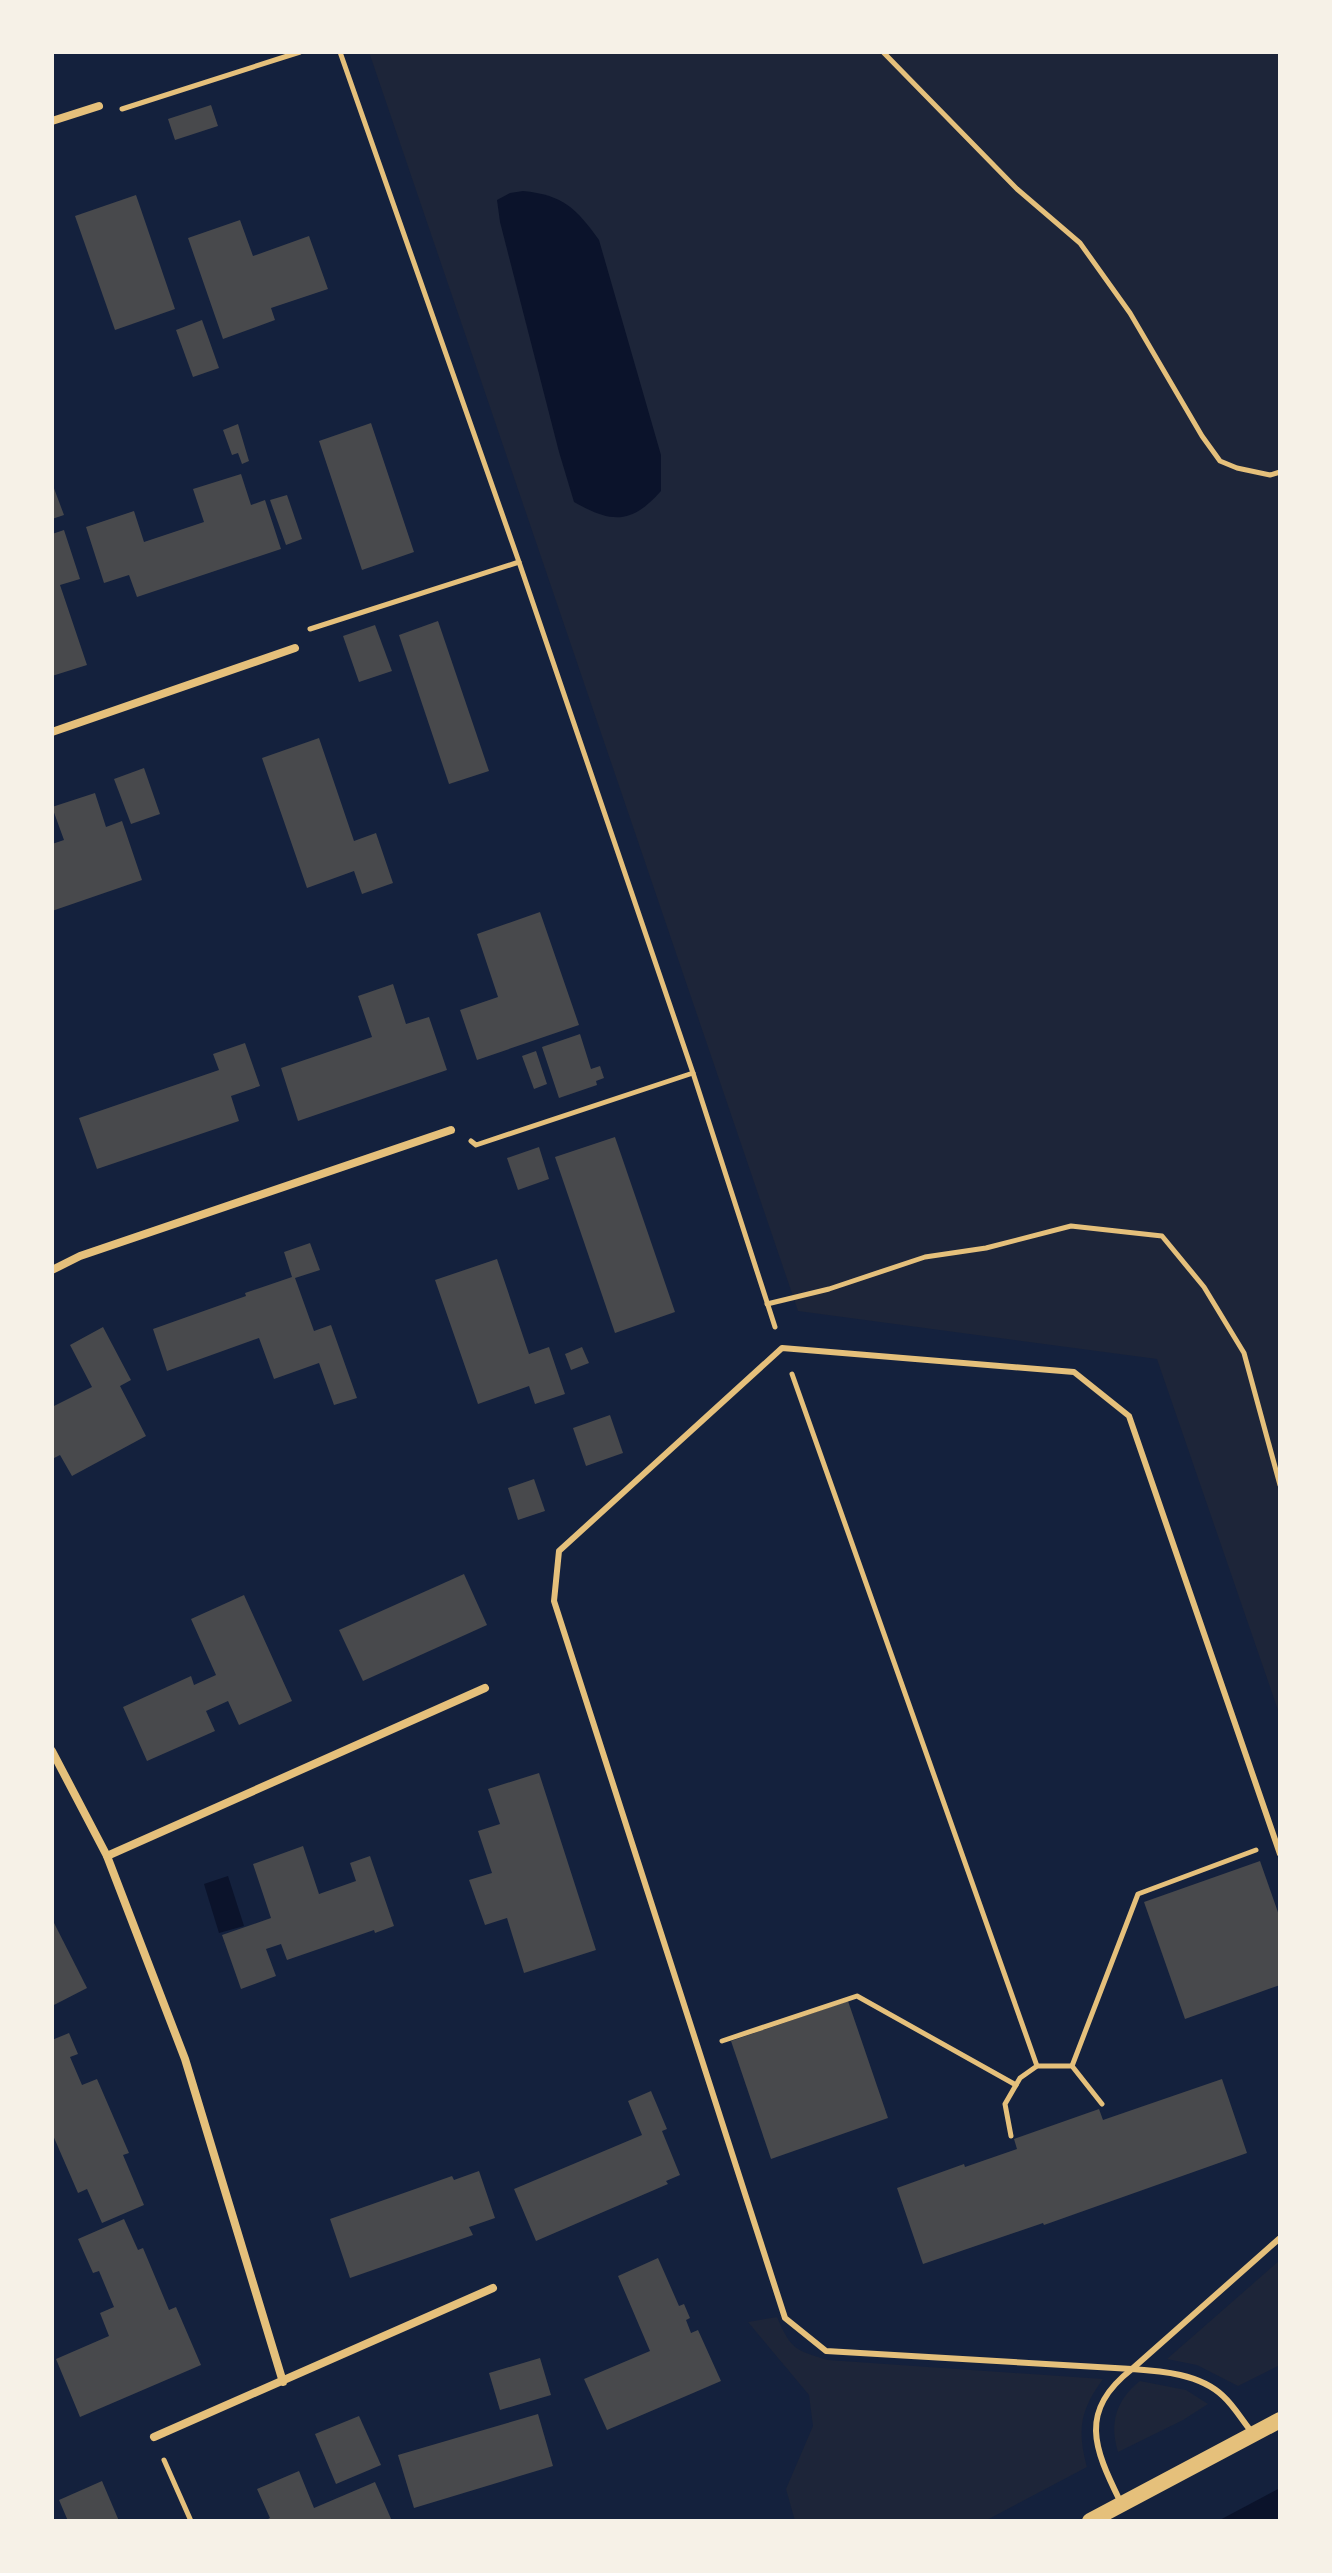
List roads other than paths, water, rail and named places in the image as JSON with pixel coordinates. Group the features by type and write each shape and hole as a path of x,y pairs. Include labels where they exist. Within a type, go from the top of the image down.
{"main road":[{"path":"1090,2521 1280,2420"}],"street":[{"path":"52,121 99,106"},
{"path":"52,732 295,648"},
{"path":"52,1270 80,1256 451,1130"},
{"path":"107,1856 485,1688"},
{"path":"52,1751 107,1856 185,2059 283,2382"},
{"path":"154,2437 493,2288"}],"lane":[{"path":"1253,2434 1224,2396 1181,2376 1132,2369 826,2351 785,2318 554,1601 559,1551 782,1348 1074,1372 1129,1416 1280,1854"},
{"path":"1122,2505 1100,2460 1095,2431 1096,2417 1110,2388 1280,2238"}]}
